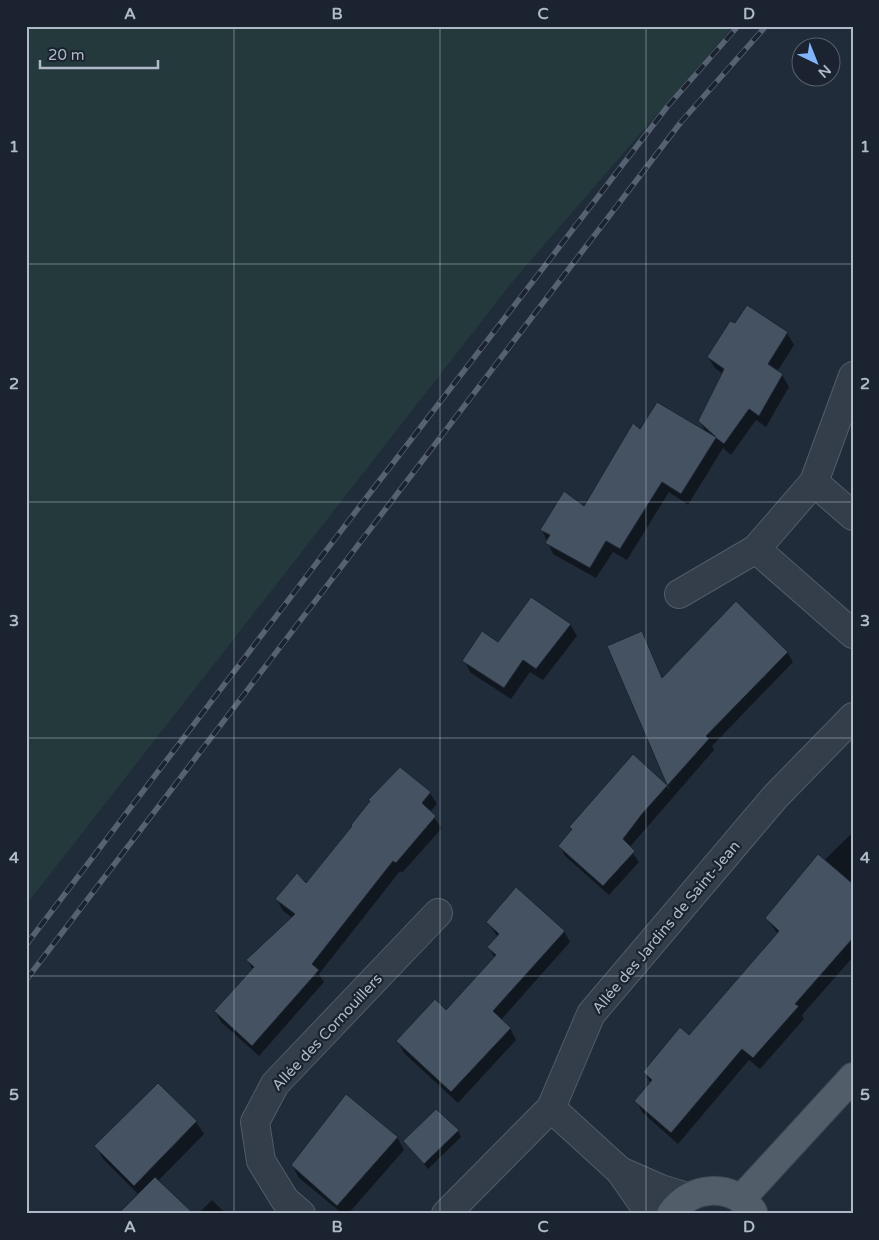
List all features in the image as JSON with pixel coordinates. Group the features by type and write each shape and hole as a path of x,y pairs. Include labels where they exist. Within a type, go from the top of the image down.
{"main road":[{"path":"679,1205 701,1192 715,1190 747,1206 853,1077"}],"street":[{"path":"679,594 756,549 814,482 853,376"},
{"path":"814,482 853,516"},
{"path":"756,549 853,634"},
{"name":"Allée des Jardins de Saint-Jean","path":"551,1108 591,1014 776,797 853,718"},
{"name":"Allée des Cornouillers","path":"301,1214 285,1200 261,1160 255,1122 275,1084 438,912"},
{"path":"446,1214 551,1108 620,1170 650,1214"},
{"path":"620,1170 661,1189 679,1205"}],"green space":[{"path":"26,26 733,26 514,280 26,905"}],"building":[{"path":"747,305 788,332 768,364 783,374 759,416 749,409 724,444 716,438 681,494 662,482 620,549 606,541 590,568 545,543 550,535 540,530 564,491 584,506 633,423 640,429 657,402 716,437 698,421 724,369 707,357 730,321 735,323"},
{"path":"531,597 571,624 536,669 523,660 504,688 462,661 482,631 498,642"},
{"path":"736,601 788,652 706,736 709,739 642,814 623,839 635,851 603,886 558,846 572,829 569,827 633,754 667,785 607,646 642,631 662,678"},
{"path":"400,767 431,792 422,803 436,816 396,863 393,861 312,964 319,970 252,1046 214,1011 254,967 246,960 295,914 275,899 297,873 306,883 352,826 370,801 368,800"},
{"path":"818,854 853,884 853,938 795,1004 799,1006 753,1058 742,1049 671,1133 634,1101 652,1080 643,1072 680,1027 689,1035 779,931 765,918"},
{"path":"516,887 565,931 493,1011 511,1028 451,1092 396,1041 435,999 446,1010 496,955 487,947 499,934 486,922"},
{"path":"158,1083 197,1121 134,1186 94,1146"},
{"path":"346,1094 398,1137 337,1206 291,1165"},
{"path":"436,1109 459,1130 424,1164 403,1141"},
{"path":"155,1177 194,1214 118,1214"}],"railway":[{"path":"26,945 667,107 738,26"},
{"path":"26,980 681,122 766,26"}]}
